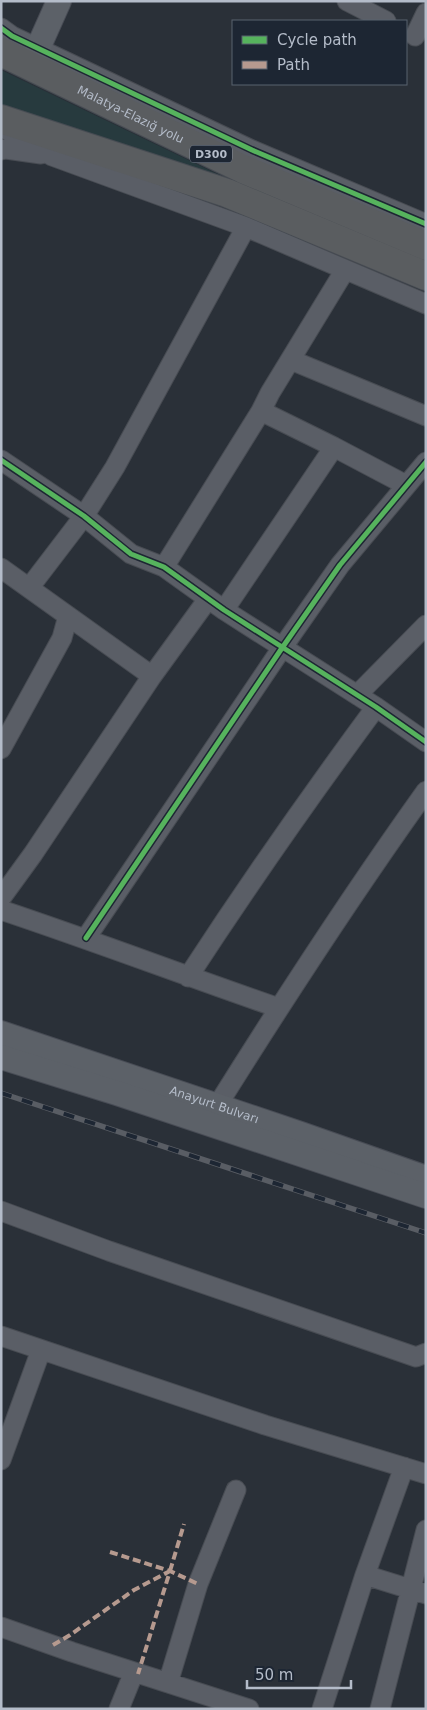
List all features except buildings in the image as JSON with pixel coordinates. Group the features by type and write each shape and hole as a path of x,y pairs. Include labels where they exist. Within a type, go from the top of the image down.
{"highway":[{"name":"Malatya-Elazığ yolu","path":"4,38 35,57 243,169 426,246"},
{"name":"D300","path":"1,119 227,194 426,276"}],"main road":[{"path":"35,57 59,1"},
{"name":"Anayurt Bulvarı","path":"1,1033 426,1178"},
{"name":"Anayurt Bulvarı","path":"1,1057 117,1093 426,1196"}],"street":[{"path":"347,1 384,20"},
{"path":"415,36 426,13"},
{"path":"35,57 426,224"},
{"path":"1,127 52,156 246,228 426,304"},
{"path":"1,150 6,149 52,156"},
{"path":"29,588 84,516 115,467 246,228"},
{"path":"164,567 261,411 345,270"},
{"path":"291,360 426,416"},
{"path":"261,411 406,485"},
{"path":"224,610 334,447"},
{"path":"1,460 84,516 131,554 164,567 224,610 376,707 426,742"},
{"path":"86,938 340,564 426,462"},
{"path":"1,568 152,676"},
{"path":"1,898 33,854 152,676 208,599"},
{"path":"1,749 62,638 68,616"},
{"path":"357,696 426,625"},
{"path":"188,977 249,884 376,707"},
{"path":"217,1106 378,858 426,791"},
{"path":"1,910 86,938 188,977 279,1008"},
{"path":"1,1211 109,1251 416,1356 426,1353"},
{"path":"1,1336 265,1425 426,1474"},
{"path":"1,1460 41,1350"},
{"path":"322,1709 365,1575 404,1468"},
{"path":"168,1683 198,1584 236,1490"},
{"path":"380,1709 418,1592 426,1530"},
{"path":"365,1575 418,1592"},
{"path":"1,1626 249,1709"},
{"path":"119,1709 134,1672"}],"green space":[{"path":"1,70 236,183 1,106"}],"railway":[{"path":"1,1093 426,1233"}],"marked path":[{"path":"170,1571 184,1524"},
{"path":"110,1552 170,1571 198,1584"},
{"path":"53,1645 134,1590 170,1571 138,1674"}],"cycle path":[{"path":"1,28 12,36 252,150 426,224"},
{"path":"1,460 84,516 131,554 164,567 224,610 376,707 426,742"},
{"path":"86,938 340,565 426,462"}]}
